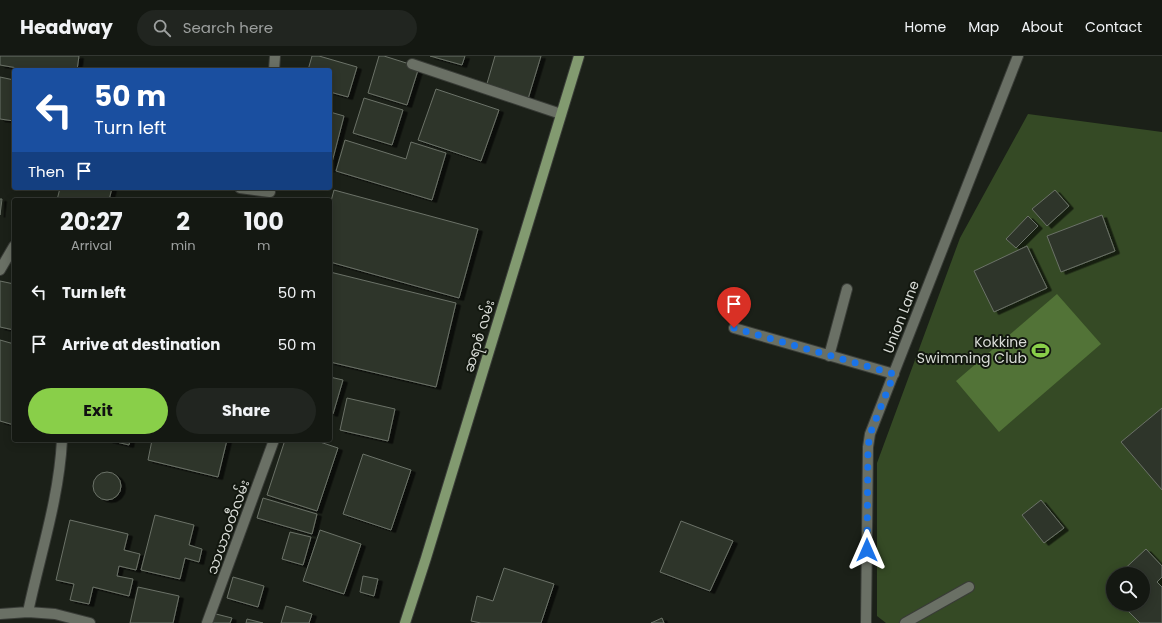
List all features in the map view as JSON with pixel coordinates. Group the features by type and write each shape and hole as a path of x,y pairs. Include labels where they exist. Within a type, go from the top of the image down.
{"main road":[{"name":"ဆရာစံ လမ်း","path":"405,623 579,56"}],"street":[{"path":"274,68 275,56"},
{"name":"Union Lane","path":"866,623 868,447 870,434 1018,56"},
{"path":"412,64 561,114"},
{"path":"252,190 271,193"},
{"path":"0,270 12,249"},
{"path":"829,356 847,289"},
{"path":"734,328 894,374"},
{"path":"28,612 61,466 62,442"},
{"name":"သာယာဝတီလမ်း","path":"207,623 273,442"},
{"path":"905,623 969,587"},
{"path":"0,614 28,612 55,614 90,623"}],"shaded area":[{"name":"Kokkine Swimming Club","path":"1028,114 1162,132 1162,623 886,623 877,616 877,463 960,238"},
{"path":"1057,294 1101,344 999,432 956,381"}],"building":[{"path":"0,56 79,56 77,68 17,68 0,65"},
{"path":"312,56 319,56 357,67 348,97 332,93 332,68 309,68"},
{"path":"379,56 384,56 419,67 407,105 368,93"},
{"path":"430,56 465,56 462,65"},
{"path":"495,56 541,56 528,99 486,87"},
{"path":"0,77 12,80 12,121 0,119"},
{"path":"436,89 499,110 481,161 418,140"},
{"path":"364,98 403,110 392,145 353,133"},
{"path":"332,113 344,116 332,162"},
{"path":"345,140 406,159 411,142 446,153 432,200 336,171"},
{"path":"60,190 112,190 110,198 58,198"},
{"path":"334,190 478,229 459,298 332,263 332,198"},
{"path":"1055,190 1069,206 1047,226 1032,209"},
{"path":"0,199 2,199 0,215"},
{"path":"1102,215 1115,251 1061,272 1047,236"},
{"path":"1028,216 1038,226 1016,248 1006,239"},
{"path":"1027,246 1047,288 994,312 974,271"},
{"path":"332,272 456,303 436,387 332,362"},
{"path":"0,281 12,284 12,330 0,327"},
{"path":"0,340 12,343 12,424 0,421"},
{"path":"332,377 343,380 332,414"},
{"path":"347,398 395,409 388,441 340,430"},
{"path":"1162,408 1162,490 1121,442"},
{"path":"116,442 130,442 129,445"},
{"path":"152,442 227,442 218,477 148,460"},
{"path":"284,442 320,442 338,448 317,511 267,495"},
{"path":"363,454 411,470 391,530 343,514"},
{"path":"107,472 113,473 117,476 120,480 120,492 117,496 113,499 107,500 101,499 97,496 94,492 93,486 94,480 97,476 101,473"},
{"path":"263,498 317,514 312,534 257,518"},
{"path":"1041,500 1064,528 1044,543 1022,515"},
{"path":"155,515 194,525 189,545 202,549 199,562 185,558 180,579 141,570"},
{"path":"70,520 128,534 124,550 140,554 136,570 119,566 117,576 133,579 129,596 93,587 89,604 70,600 74,584 56,580"},
{"path":"681,521 733,541 710,591 660,572"},
{"path":"320,530 361,544 344,594 303,581"},
{"path":"290,532 311,537 303,565 282,559"},
{"path":"1146,549 1162,566 1162,577 1157,582 1162,587 1162,623 1140,623 1128,611 1150,611 1150,567 1127,567"},
{"path":"504,568 554,584 541,623 481,623 471,621 477,596 493,601"},
{"path":"363,576 378,579 374,596 360,592"},
{"path":"233,577 264,586 258,607 227,598"},
{"path":"138,587 179,596 173,623 130,623"},
{"path":"286,606 312,614 309,623 281,623"},
{"path":"212,613 232,618 230,623 210,623"},
{"path":"662,618 664,623 651,623"},
{"path":"247,619 263,623 246,623"}],"place":[{"name":"Kokkine Swimming Club","path":"1040,350"}],"route":[{"path":"734,328 894,374 870,434 868,447 867,550"}]}
